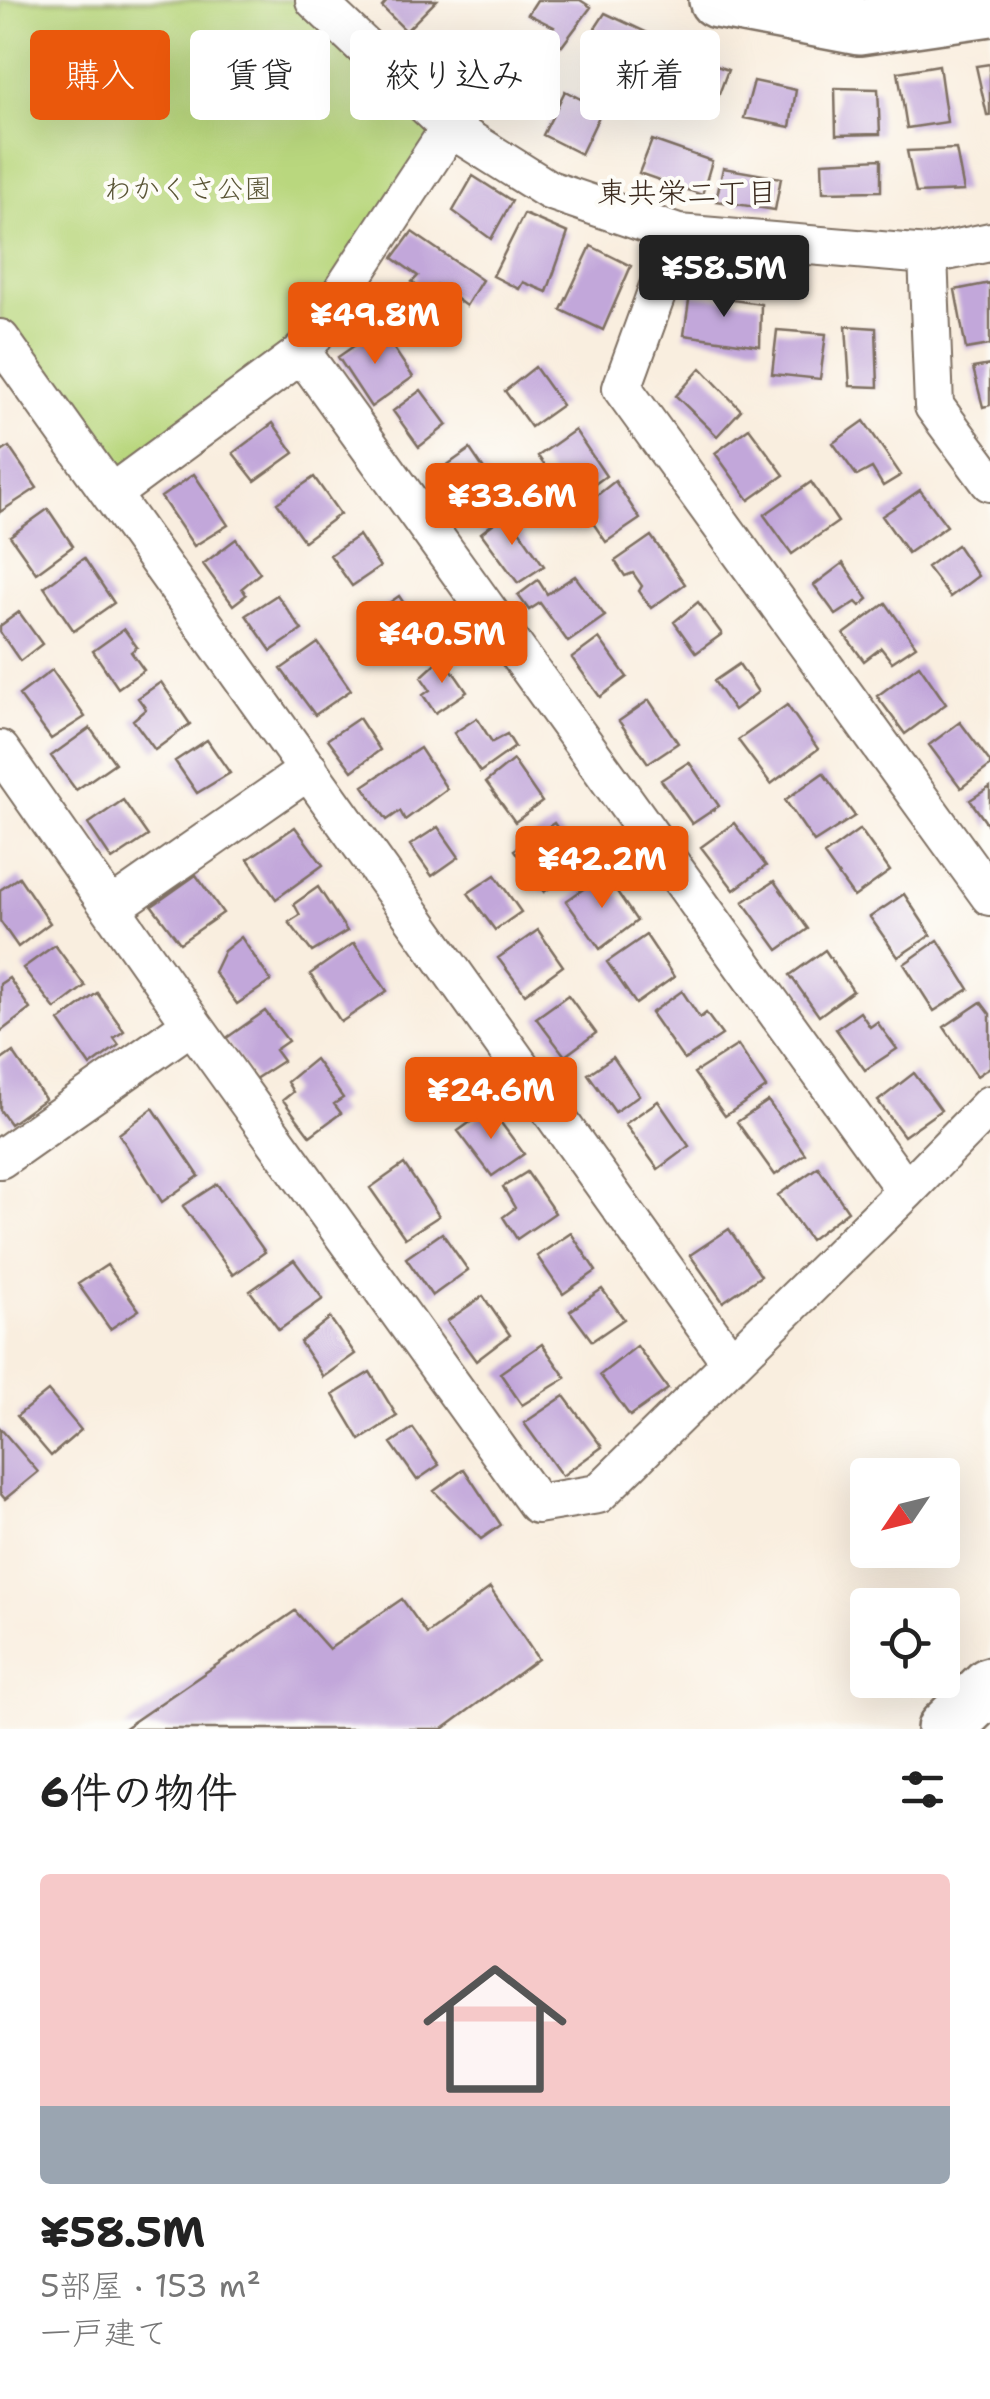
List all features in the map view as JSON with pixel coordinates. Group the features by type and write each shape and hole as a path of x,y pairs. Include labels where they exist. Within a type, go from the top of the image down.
{"street":[{"path":"717,0 859,27 990,8"},
{"path":"329,5 450,128 549,190 678,234 928,255 990,242"},
{"path":"111,494 302,353 450,128"},
{"path":"678,234 622,388 990,896"},
{"path":"928,255 934,406 977,446 990,482"},
{"path":"0,339 731,1362"},
{"path":"302,353 906,1191"},
{"path":"0,750 537,1504 598,1494 990,1105"},
{"path":"110,908 309,770"},
{"path":"0,1159 192,1024"},
{"path":"946,1729 990,1684"}],"green space":[{"name":"わかくさ公園","path":"0,0 315,0 350,33 350,120 442,120 450,128 302,353 111,494 0,339"}],"building":[{"path":"388,0 437,0 407,30 382,7"},
{"path":"537,0 580,0 591,7 562,46 560,30 552,30 554,27 528,14"},
{"path":"605,13 642,30 594,30"},
{"path":"990,64 990,115 987,115 976,66"},
{"path":"939,65 947,122 907,128 898,72"},
{"path":"720,67 728,70 720,92"},
{"path":"754,81 796,90 790,127 744,118"},
{"path":"835,88 878,89 880,134 836,135"},
{"path":"565,91 580,99 580,120 597,120 581,154 543,135 550,120 560,120 560,101"},
{"path":"652,140 712,161 702,195 639,173"},
{"path":"956,149 964,191 916,193 907,151"},
{"path":"881,159 881,191 823,192 822,162"},
{"path":"723,168 781,178 775,210 716,201"},
{"path":"473,176 512,201 491,239 453,211"},
{"path":"524,214 568,233 547,292 523,282 519,289 493,276"},
{"path":"412,232 482,280 466,306 437,285 429,296 412,282 418,276 393,258"},
{"path":"591,246 631,266 603,330 561,310"},
{"path":"990,283 990,345 966,349 955,290"},
{"path":"690,294 761,304 760,346 684,335"},
{"path":"846,326 876,328 878,387 850,386"},
{"path":"380,328 413,377 371,407 338,357"},
{"path":"777,330 826,334 820,379 772,374"},
{"path":"990,365 990,405 983,407 973,368"},
{"path":"535,367 562,405 531,427 505,391"},
{"path":"701,368 741,410 717,436 676,396"},
{"path":"421,390 447,425 419,447 393,411"},
{"path":"864,421 901,475 883,486 872,468 857,476 833,443"},
{"path":"273,423 294,453 255,481 233,453"},
{"path":"749,428 784,475 749,500 715,453"},
{"path":"575,430 606,476 570,502 538,456"},
{"path":"9,447 37,488 0,512 0,453"},
{"path":"470,449 500,493 467,515 436,473"},
{"path":"194,474 228,525 194,546 161,497"},
{"path":"314,477 340,514 304,541 277,503"},
{"path":"615,481 640,519 606,542 582,507"},
{"path":"811,482 838,522 792,554 764,515"},
{"path":"920,490 947,526 908,553 882,516"},
{"path":"48,509 73,546 36,573 10,536"},
{"path":"507,513 544,566 518,583 481,533"},
{"path":"359,535 380,567 352,586 330,555"},
{"path":"651,536 685,584 651,608 633,573 625,576 615,561"},
{"path":"236,539 260,573 242,588 246,595 233,605 203,564"},
{"path":"957,545 978,576 950,597 927,567"},
{"path":"84,558 114,603 74,631 44,587"},
{"path":"843,563 868,599 836,615 814,585"},
{"path":"575,576 605,616 568,642 540,603 529,610 518,595 538,580 547,594"},
{"path":"277,595 302,630 271,651 246,615"},
{"path":"399,596 425,635 397,657 369,617"},
{"path":"698,602 722,634 696,653 674,622"},
{"path":"886,603 916,646 892,662 881,648 864,661 844,634"},
{"path":"19,612 42,644 20,661 0,632 0,626"},
{"path":"124,629 137,647 131,652 144,670 118,688 93,651"},
{"path":"599,638 627,677 600,697 572,658"},
{"path":"318,643 351,690 315,715 281,669"},
{"path":"443,657 467,692 435,713 423,695 430,690 421,677"},
{"path":"739,664 758,692 734,710 714,681"},
{"path":"919,665 946,704 905,734 877,696"},
{"path":"52,670 85,717 51,739 19,695"},
{"path":"161,682 190,724 155,750 133,720 146,709 138,698"},
{"path":"649,700 678,743 648,763 619,721"},
{"path":"787,705 818,749 771,784 738,740"},
{"path":"359,718 380,750 352,771 328,739"},
{"path":"477,718 492,742 507,734 515,747 480,772 454,733"},
{"path":"960,722 990,762 961,788 929,745"},
{"path":"90,728 115,763 76,790 51,756"},
{"path":"207,740 230,773 197,793 175,761"},
{"path":"420,748 447,789 405,820 400,811 387,820 363,786"},
{"path":"513,760 542,802 515,822 486,782"},
{"path":"689,762 719,806 692,824 661,780"},
{"path":"823,773 855,816 814,842 785,800"},
{"path":"990,787 990,828 970,800"},
{"path":"123,800 148,836 112,860 88,824"},
{"path":"554,823 583,865 544,892 514,850"},
{"path":"734,823 766,866 734,890 701,847"},
{"path":"295,827 323,865 276,899 248,859"},
{"path":"438,827 459,857 432,876 410,845"},
{"path":"860,829 890,871 854,897 824,855"},
{"path":"605,874 637,921 600,949 566,901"},
{"path":"196,875 223,913 180,943 152,906"},
{"path":"495,875 521,912 495,930 468,893"},
{"path":"19,877 50,923 18,947 0,921 0,890"},
{"path":"774,881 808,929 778,950 743,902"},
{"path":"318,887 347,931 312,952 289,922 300,915 294,904"},
{"path":"904,894 931,935 898,957 870,917"},
{"path":"538,930 563,966 525,994 498,958"},
{"path":"646,935 674,977 636,1004 607,962"},
{"path":"241,937 271,981 237,1004 214,972 224,951"},
{"path":"938,940 969,989 934,1011 904,964"},
{"path":"354,943 387,991 341,1022 310,974"},
{"path":"55,945 85,986 55,1009 23,968"},
{"path":"825,950 853,991 819,1016 790,975"},
{"path":"9,978 30,1009 0,1032 0,984"},
{"path":"682,991 700,1018 706,1013 722,1035 684,1060 651,1013"},
{"path":"97,993 124,1031 114,1038 119,1045 90,1066 59,1021"},
{"path":"568,995 596,1033 565,1056 536,1018"},
{"path":"981,1002 990,1014 990,1067 977,1076 944,1027"},
{"path":"265,1011 288,1041 275,1050 283,1061 255,1079 225,1039"},
{"path":"860,1012 870,1027 877,1022 897,1049 865,1070 836,1029"},
{"path":"738,1045 766,1088 725,1116 694,1073"},
{"path":"13,1052 45,1099 10,1124 0,1110 0,1061"},
{"path":"613,1057 639,1095 615,1112 588,1074"},
{"path":"315,1059 343,1098 334,1104 341,1113 310,1136 283,1100 293,1092 287,1082"},
{"path":"914,1073 941,1110 904,1136 878,1101"},
{"path":"658,1101 689,1146 658,1169 625,1124"},
{"path":"768,1101 805,1154 775,1175 737,1122"},
{"path":"153,1108 199,1176 162,1202 119,1134"},
{"path":"490,1108 524,1154 492,1176 458,1131"},
{"path":"404,1164 439,1216 405,1238 370,1188"},
{"path":"818,1167 848,1211 810,1240 778,1195"},
{"path":"527,1172 555,1213 517,1239 503,1217 515,1208 503,1187"},
{"path":"217,1184 265,1252 233,1275 183,1206"},
{"path":"729,1229 761,1276 723,1302 690,1255"},
{"path":"442,1233 468,1270 432,1296 406,1258"},
{"path":"571,1233 596,1271 563,1294 537,1256"},
{"path":"294,1260 323,1299 279,1330 250,1291"},
{"path":"107,1265 139,1310 110,1329 78,1284"},
{"path":"602,1289 624,1319 592,1341 570,1311"},
{"path":"483,1296 510,1335 476,1361 447,1321"},
{"path":"330,1318 355,1354 323,1377 300,1342"},
{"path":"542,1344 566,1378 522,1405 500,1373"},
{"path":"637,1346 668,1389 630,1416 600,1375"},
{"path":"370,1372 397,1416 360,1440 333,1395"},
{"path":"48,1391 81,1430 51,1456 17,1416"},
{"path":"564,1396 602,1447 562,1476 524,1423"},
{"path":"0,1428 38,1472 5,1499 0,1493"},
{"path":"413,1428 439,1465 417,1480 391,1443"},
{"path":"464,1469 501,1525 481,1539 434,1491"},
{"path":"490,1588 538,1659 443,1729 123,1729 295,1611 329,1649 402,1599 427,1634"}],"district":[{"name":"東共栄二丁目","path":"687,193"}]}
